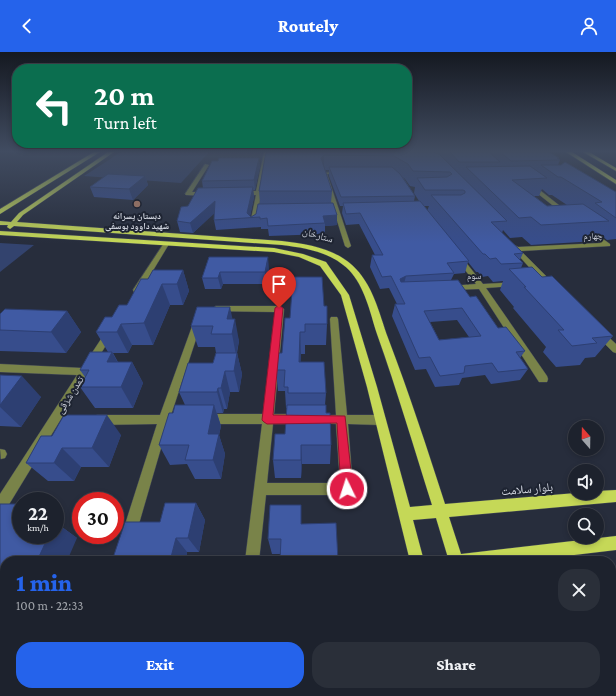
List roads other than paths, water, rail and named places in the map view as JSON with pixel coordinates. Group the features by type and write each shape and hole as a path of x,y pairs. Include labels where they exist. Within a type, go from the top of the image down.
{"main road":[{"path":"0,212 49,182"},
{"path":"1,233 13,224 20,214 67,182"},
{"name":"ستارخان","path":"0,224 306,245 341,259 362,280 401,384 454,556"},
{"path":"1,233 274,250 301,255 323,264 345,295 406,514 416,556"},
{"name":"بلوار سلامت","path":"406,514 616,496"},
{"path":"505,556 616,543"}],"street":[{"path":"196,182 188,194 212,194"},
{"path":"253,224 261,182"},
{"path":"327,182 348,246"},
{"name":"چهارم","path":"526,182 574,219 561,220"},
{"path":"235,193 259,193"},
{"path":"544,203 552,203"},
{"path":"330,210 345,210"},
{"path":"255,211 262,211"},
{"name":"چهارم","path":"585,228 608,245"},
{"path":"511,243 547,285"},
{"path":"132,298 166,244"},
{"path":"608,245 616,244"},
{"name":"چهارم","path":"516,249 608,245"},
{"path":"453,250 481,286 543,379"},
{"name":"سوم","path":"442,288 525,284"},
{"path":"125,546 164,419 203,310 279,308 253,556"},
{"path":"260,489 347,489 334,320"},
{"name":"تمدن شزقی","path":"0,506 115,325"},
{"path":"593,327 616,350"},
{"path":"0,368 85,372"},
{"path":"89,420 180,419"},
{"path":"196,419 380,420"}],"place":[{"name":"دبستان پسرانه شهید داوود یوسفی","path":"137,204"}]}
